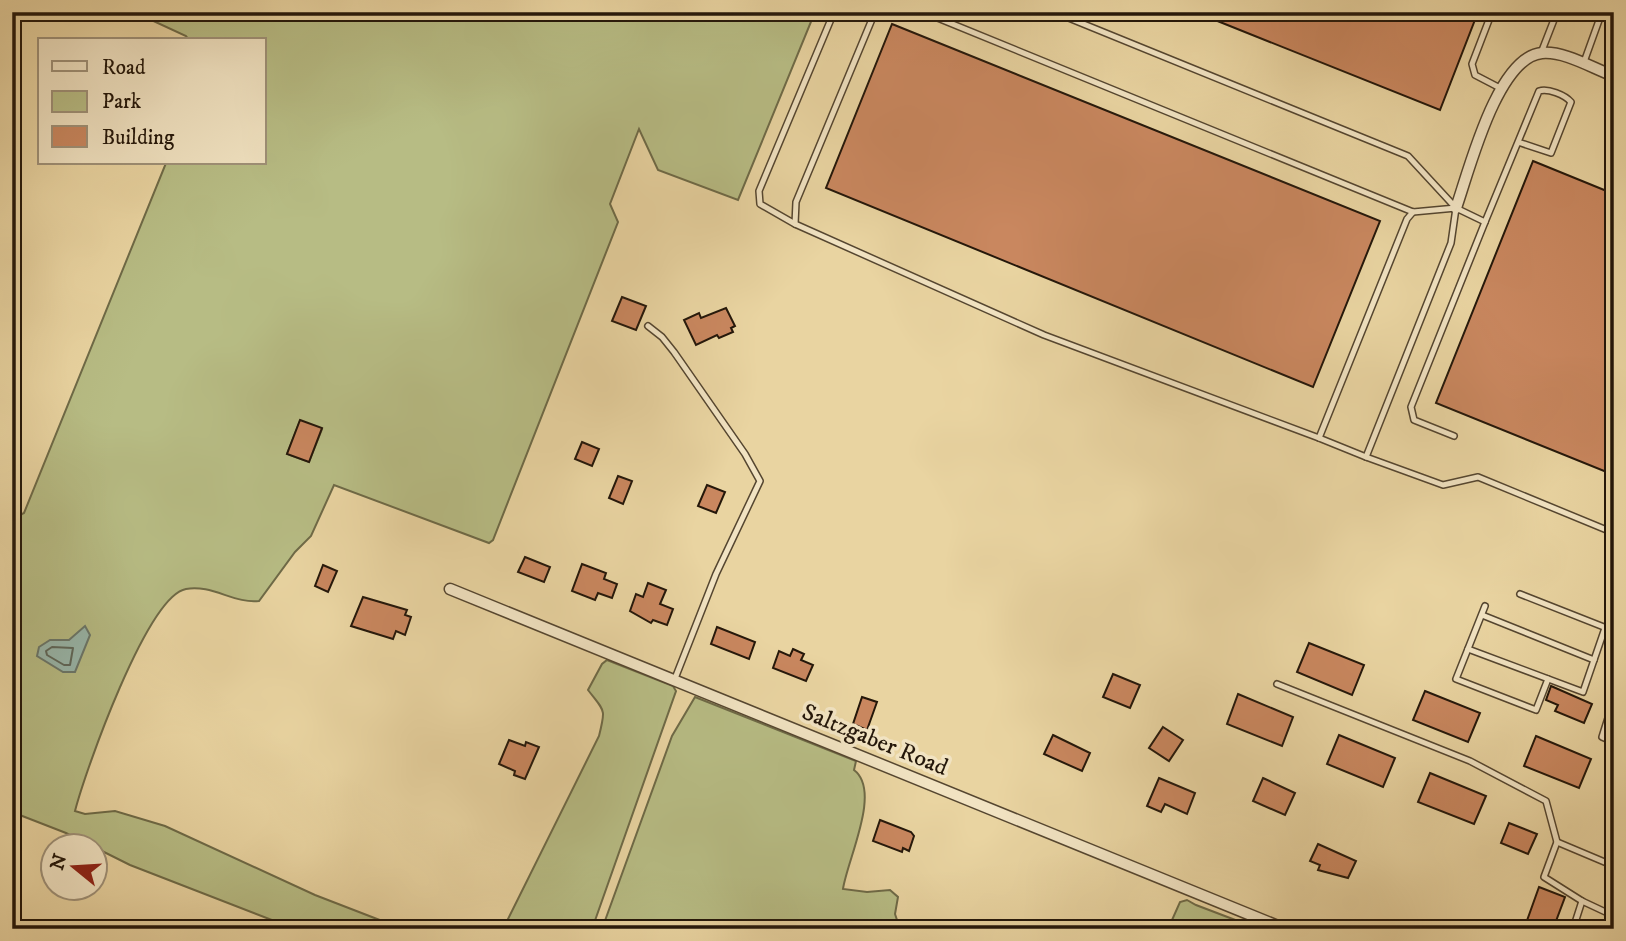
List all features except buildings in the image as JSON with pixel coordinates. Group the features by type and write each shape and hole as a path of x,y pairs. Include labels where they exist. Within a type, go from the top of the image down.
{"street":[{"path":"1456,208 1500,88 1519,62 1541,53 1565,56 1614,76"},
{"name":"Saltzgaber Road","path":"450,589 1285,929"}],"lane":[{"path":"834,12 758,191 760,204 795,224 1044,335 1443,485 1478,477 1614,533"},
{"path":"795,224 796,202 875,12"},
{"path":"923,12 1413,212 1456,208"},
{"path":"1054,12 1408,156 1456,208 1485,222"},
{"path":"1492,12 1472,64 1475,75 1500,88"},
{"path":"1541,53 1557,12"},
{"path":"1583,64 1602,12"},
{"path":"1454,436 1414,420 1411,407 1485,222 1539,91 1544,89 1568,98 1571,102 1550,153 1518,142"},
{"path":"1366,457 1451,243 1456,208"},
{"path":"1320,438 1407,219 1413,212"},
{"path":"648,326 662,337 674,352 745,454 760,481 716,574 674,681"},
{"path":"1520,594 1614,631"},
{"path":"1485,606 1456,679 1536,710 1548,678"},
{"path":"1482,615 1594,660"},
{"path":"1468,649 1583,692 1605,628"},
{"path":"1277,684 1470,761 1546,801 1557,842 1544,877 1582,901 1614,916"},
{"path":"1614,699 1602,737 1614,742"},
{"path":"1557,842 1614,866"},
{"path":"1573,929 1582,901"}],"green space":[{"path":"134,12 815,12 738,200 658,170 639,129 610,204 618,222 493,540 489,543 334,485 311,536 295,552 259,601 241,600 205,589 186,589 170,599 136,652 104,725 75,811 85,814 115,811 165,826 315,895 403,929 295,929 108,854 108,832 63,832 12,812 12,519 24,513 166,164 266,164 266,38 188,38","holes":["300,421 322,429 309,462 287,454"]},
{"path":"607,660 673,686 676,691 592,929 503,929 599,736 602,711 588,690"},
{"path":"695,697 856,761 854,770 862,780 865,793 864,809 843,889 867,892 890,890 898,897 895,914 900,929 602,929 672,736"},
{"path":"1187,900 1259,929 1168,929 1180,902"}],"water":[{"path":"85,626 90,635 75,672 63,672 37,656 39,647 50,640 69,640"}]}
